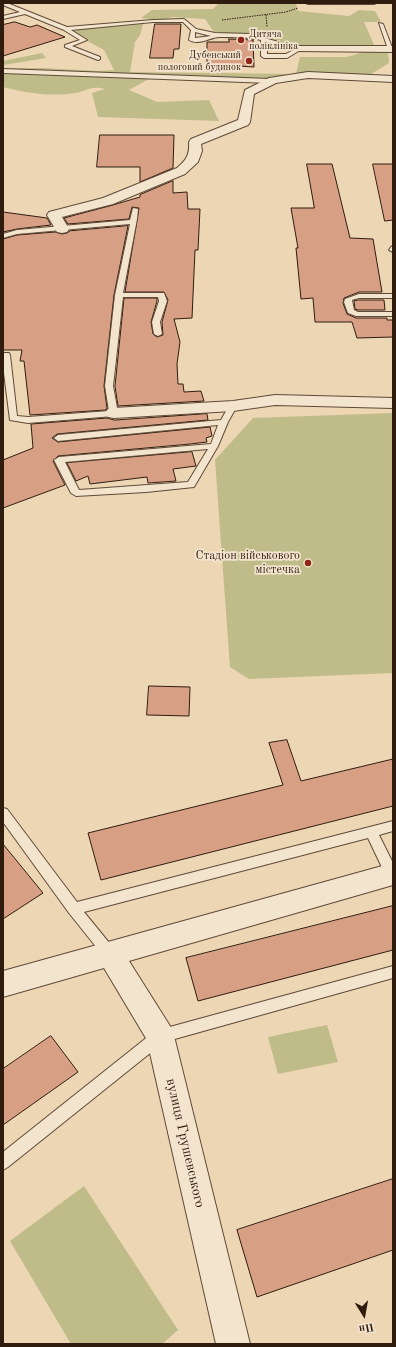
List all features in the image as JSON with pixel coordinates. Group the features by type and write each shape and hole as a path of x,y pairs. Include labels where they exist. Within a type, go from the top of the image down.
{"street":[{"path":"299,49 392,49"},
{"path":"62,229 54,215 108,201 181,171 192,162 196,152 195,142 244,122 249,92 270,81 308,75 393,79"},
{"path":"114,413 233,406 274,400 393,403"},
{"path":"3,984 393,874"},
{"name":"вулиця Грушевського","path":"110,954 160,1036 233,1344"}],"lane":[{"path":"3,3 66,29 84,40 67,46 98,58"},
{"path":"308,3 374,3"},
{"path":"7,10 15,8"},
{"path":"3,18 25,12"},
{"path":"66,29 153,21 184,20 193,30 218,35 251,36 299,49"},
{"path":"381,24 392,49"},
{"path":"193,30 192,40 201,40 218,35"},
{"path":"264,40 264,56 287,56 299,49"},
{"path":"3,71 270,81"},
{"path":"3,355 6,355 13,418 28,420 114,413 109,386 119,295 135,209"},
{"path":"3,236 18,232 133,222"},
{"path":"119,295 161,295 163,301 156,322 158,334"},
{"path":"393,296 359,296 349,299 348,302 349,308 356,314 393,314"},
{"path":"214,446 59,460 76,493 191,485 214,446 224,422 233,406"},
{"path":"58,438 224,422"},
{"path":"3,813 74,910 110,954"},
{"path":"74,910 393,826"},
{"path":"371,832 393,874"},
{"path":"3,1162 160,1036 393,972"}],"path":[{"path":"188,24 286,12 308,3"}],"shaded area":[{"path":"219,3 296,3 298,11 349,16 359,10 375,11 381,22 364,22 375,47 303,48 256,35 216,35 205,19 173,17 159,20 141,18 152,10 213,9"},
{"path":"143,24 140,35 135,42 130,72 296,74 300,57 347,57 363,52 388,52 389,63 368,76 308,74 262,79 156,75 129,90 157,102 209,100 219,121 98,117 92,93 105,89 93,88 75,93 57,95 30,93 3,87 3,68 44,68 98,71 114,70 104,50 71,32 82,29"},
{"path":"42,53 46,58 3,65 3,61"},
{"name":"Стадіон військового містечка","path":"393,413 393,673 249,679 230,667 215,460 253,418"},
{"path":"327,1025 338,1062 278,1074 268,1037"},
{"path":"84,1186 178,1330 162,1344 71,1344 10,1241"}],"building":[{"path":"15,22 30,27 37,25 65,37 3,56 3,25"},
{"path":"155,24 181,24 179,49 174,49 173,58 150,58"},
{"path":"229,39 253,40 254,67 207,64 207,42 229,42"},
{"path":"100,135 174,135 173,168 140,182 140,167 97,167"},
{"path":"307,164 332,164 350,238 373,239 382,292 359,292 344,298 343,303 347,314 356,318 387,318 387,320 393,320 393,337 357,338 352,322 315,322 313,298 301,299 296,248 298,248 291,208 314,208"},
{"path":"373,164 393,164 393,220 385,221"},
{"path":"173,181 173,193 187,192 188,209 200,209 198,250 195,250 192,318 174,319 180,342 177,364 178,384 183,384 184,392 201,391 204,401 118,406 115,386 124,298 157,298 151,322 153,334 157,337 163,335 162,322 168,300 164,292 125,292 139,208 132,207 129,219 68,224 64,218 140,197 140,195"},
{"path":"3,212 47,218 51,225 3,232"},
{"path":"128,226 114,295 104,386 106,410 30,415 24,361 20,361 22,350 3,350 3,239 17,235 55,232 62,234 70,231"},
{"path":"384,300 385,310 355,309 354,301"},
{"path":"207,414 208,420 57,434 52,438 58,442 210,427 212,436 206,438 207,442 58,456 53,461 65,485 3,508 3,460 33,448 31,424 107,418 114,420"},
{"path":"192,452 196,466 173,469 176,481 148,483 147,477 90,484 88,476 76,481 67,463"},
{"path":"149,686 190,687 189,716 147,715"},
{"path":"287,740 301,781 393,759 393,806 101,880 88,833 283,785 269,743"},
{"path":"3,844 43,893 3,919"},
{"path":"393,906 393,950 198,1001 186,958"},
{"path":"51,1036 78,1072 3,1125 3,1069"},
{"path":"393,1179 393,1250 257,1297 237,1230"}],"place":[{"name":"Дитяча поліклініка","path":"241,40"},
{"name":"Дубенський пологовий будинок","path":"249,61"},
{"name":"Стадіон військового містечка","path":"308,563"}]}
